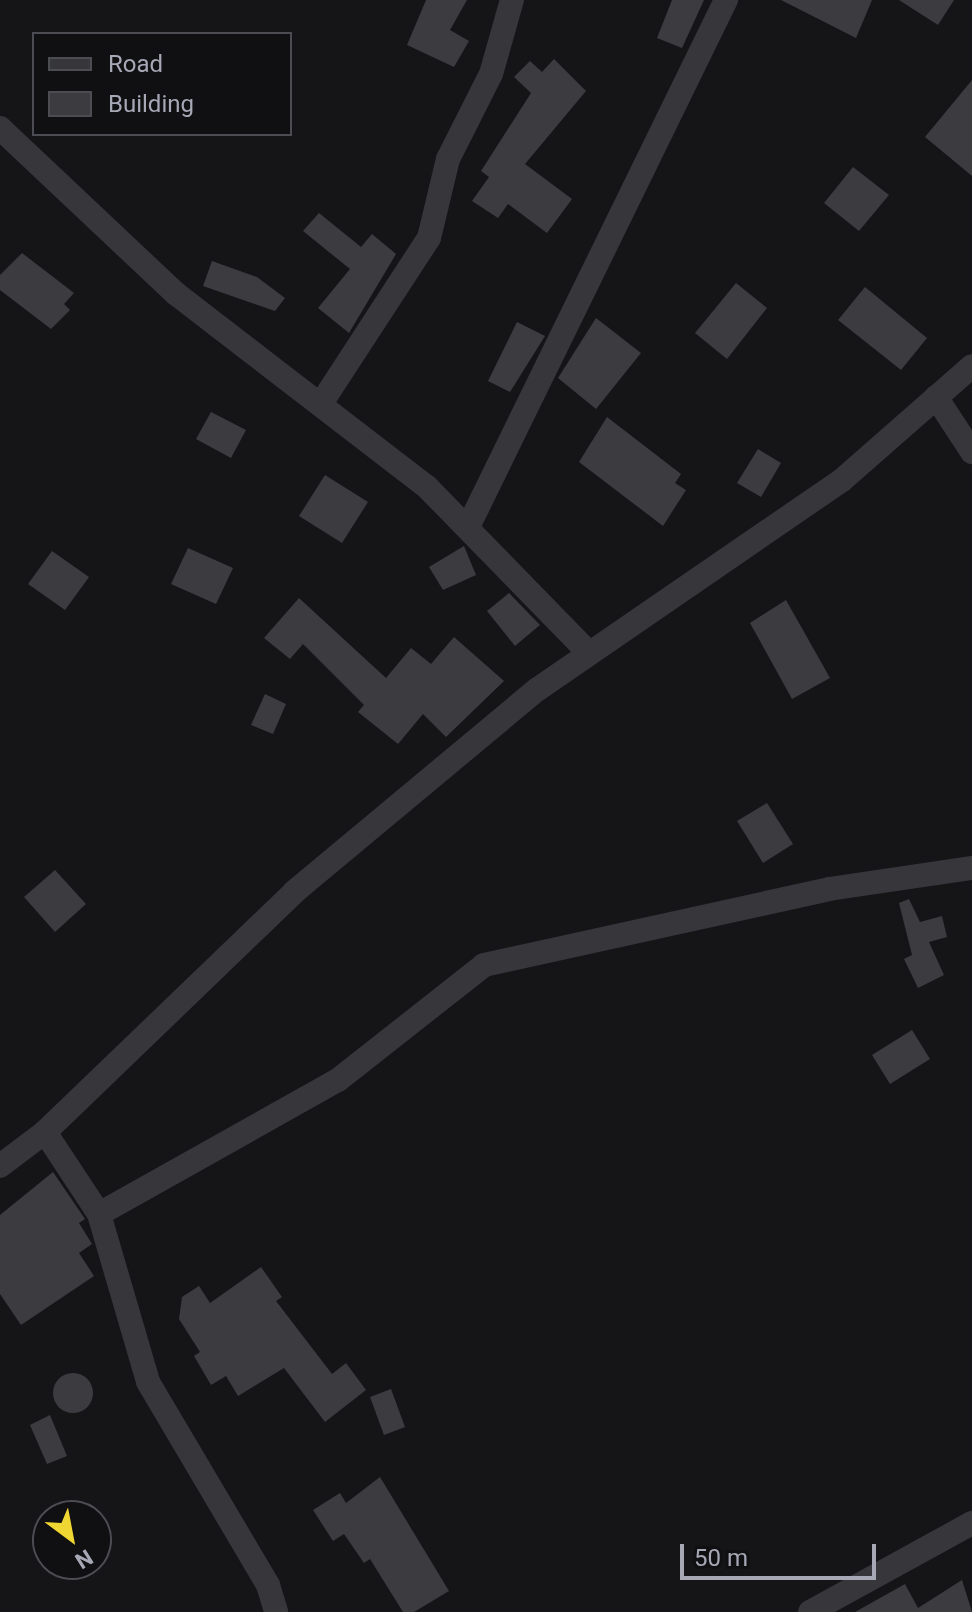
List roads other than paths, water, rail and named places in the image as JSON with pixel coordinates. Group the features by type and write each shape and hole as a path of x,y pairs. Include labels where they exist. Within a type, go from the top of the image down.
{"street":[{"path":"322,402 429,238 448,159 491,74 512,0"},
{"path":"469,525 726,0"},
{"path":"0,128 175,293 322,402 469,525 588,652"},
{"path":"0,1166 45,1132 294,892 588,652 841,481 972,366"},
{"path":"936,397 972,452"},
{"path":"99,1214 338,1080 484,965 829,889 972,868"},
{"path":"45,1132 99,1214 148,1382 268,1585 276,1612"},
{"path":"810,1612 972,1523"}]}
